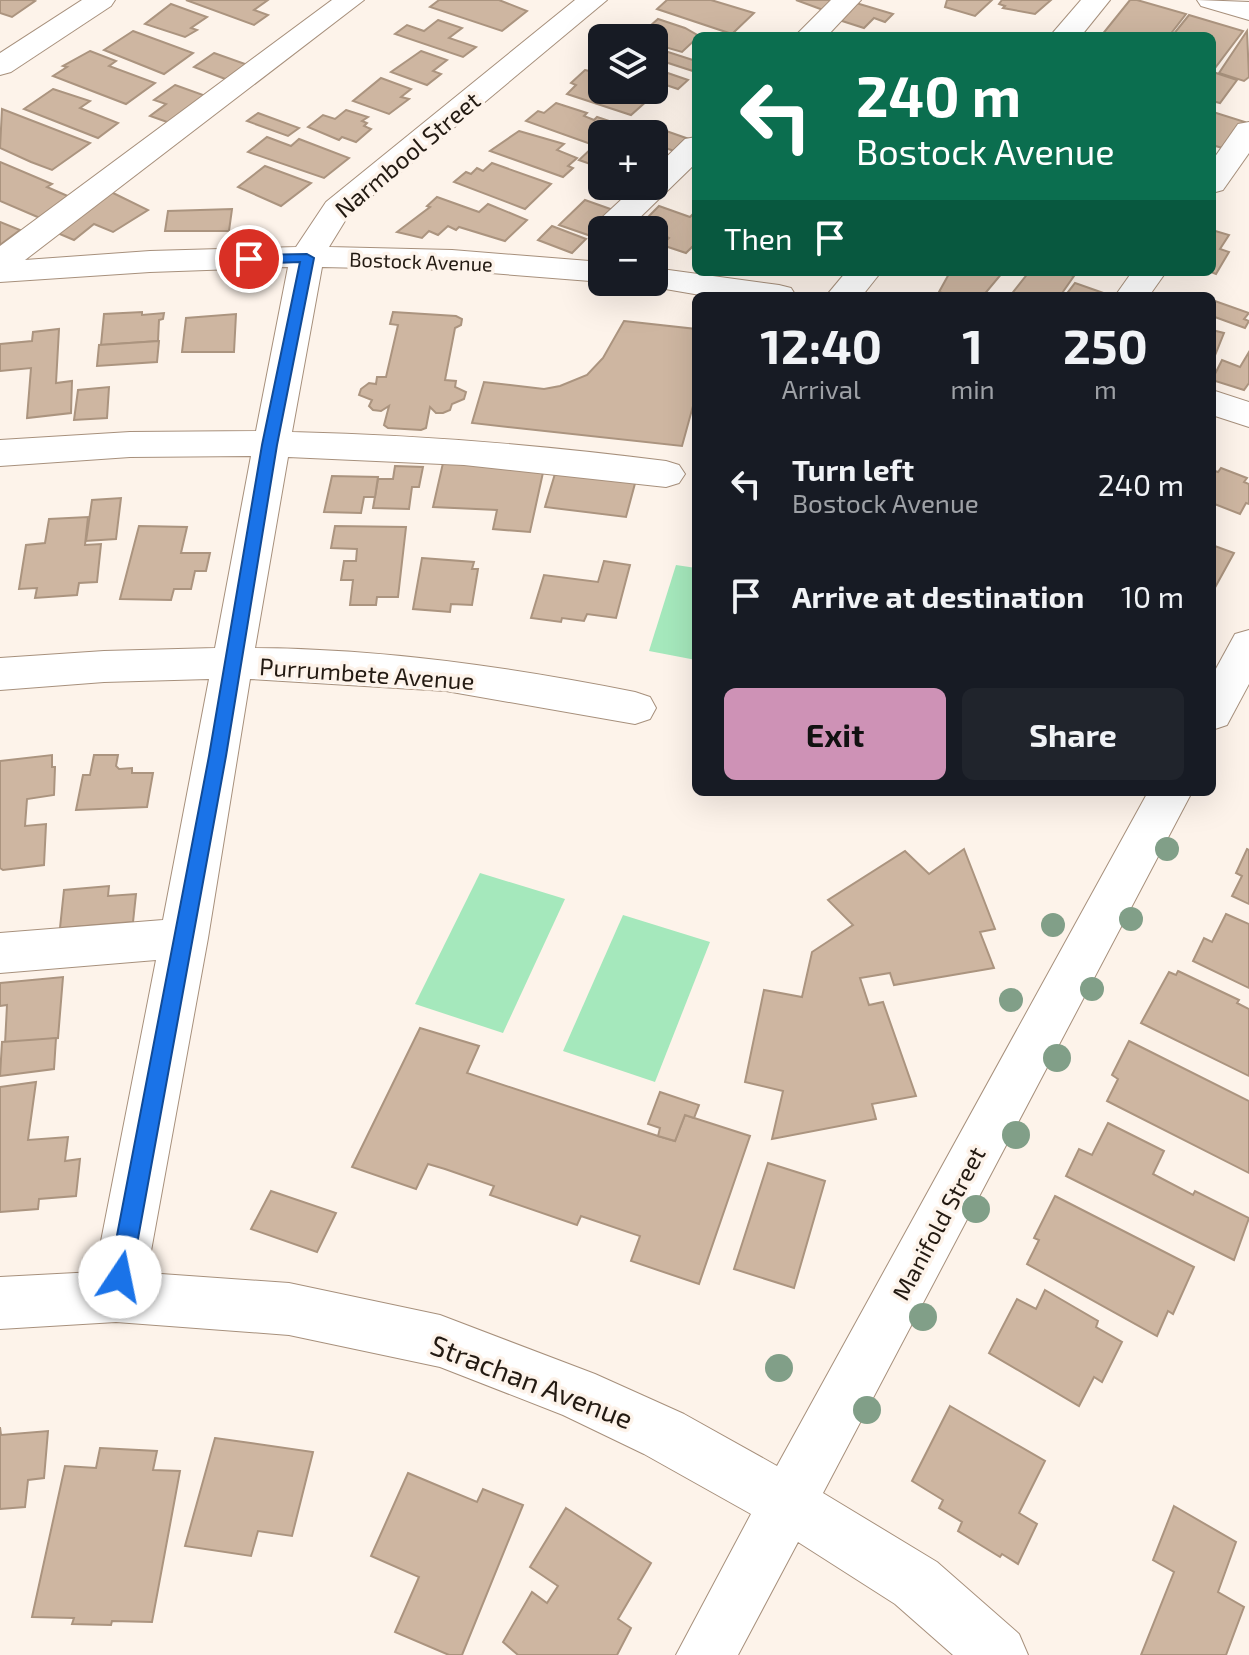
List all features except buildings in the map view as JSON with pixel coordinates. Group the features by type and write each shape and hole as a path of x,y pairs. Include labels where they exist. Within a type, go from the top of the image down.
{"street":[{"path":"0,66 101,0"},
{"path":"0,262 350,0"},
{"name":"Narmbool Street","path":"116,1296 185,938 270,445 307,258 319,233 337,209 593,0"},
{"path":"814,32 847,0"},
{"path":"1068,32 1096,0"},
{"path":"1211,0 1249,11"},
{"path":"1216,177 1249,131"},
{"path":"623,216 692,150"},
{"path":"568,268 588,249"},
{"name":"Bostock Avenue","path":"0,272 135,262 307,258 588,270"},
{"path":"846,292 860,276"},
{"path":"668,280 751,292"},
{"path":"1216,403 1249,415"},
{"path":"0,453 140,444 270,445 476,452 666,474"},
{"path":"1216,707 1249,645"},
{"name":"Purrumbete Avenue","path":"0,674 232,663 420,672 635,708"},
{"name":"Manifold Street","path":"706,1655 1168,796"},
{"path":"0,953 185,938"},
{"name":"Strachan Avenue","path":"0,1303 116,1296 289,1309 440,1341 576,1393 664,1434 788,1503 916,1583 998,1655"}],"green space":[{"path":"676,565 692,567 692,659 649,651"},
{"path":"480,873 565,899 503,1033 415,1004"},
{"path":"623,915 710,942 655,1082 563,1051"}],"route":[{"path":"120,1277 185,938 270,445 307,258 249,259"}]}
